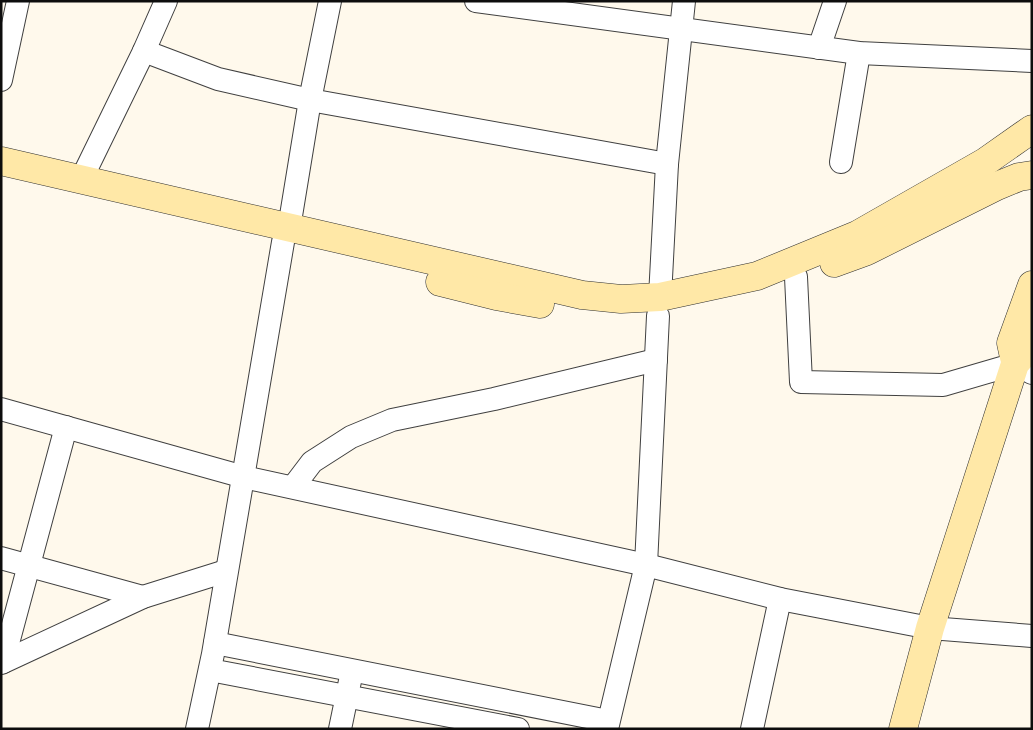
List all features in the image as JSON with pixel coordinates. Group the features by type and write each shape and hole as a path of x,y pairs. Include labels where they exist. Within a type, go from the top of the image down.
{"main road":[{"path":"1,176 582,295 621,299 659,307 760,290 867,251 997,186 1032,173 1024,157 1026,138 1032,129"},
{"path":"659,307 757,276 857,235 984,162 1032,129"},
{"path":"1,161 81,180 286,235"},
{"path":"997,186 1025,192 1032,197"},
{"path":"1024,368 1011,343 1032,285"},
{"path":"903,729 930,628 1024,368 1032,335"}],"street":[{"path":"1,80 18,1"},
{"path":"81,180 144,51 166,1"},
{"path":"197,729 215,643 226,570 310,100 330,1"},
{"path":"476,1 859,53 1032,62"},
{"path":"215,643 608,725 646,565 667,164 684,1"},
{"path":"819,48 835,1"},
{"path":"144,51 218,79 310,100 667,164"},
{"path":"841,162 859,53"},
{"path":"796,277 801,382 944,385 1024,368"},
{"path":"293,487 312,462 351,437 392,420 494,399 656,360"},
{"path":"1,409 244,477 646,565 780,599 930,628 1032,636"},
{"path":"2,663 66,427"},
{"path":"1,558 143,597"},
{"path":"2,663 143,597 226,570"},
{"path":"752,729 780,599"},
{"path":"210,670 518,729"},
{"path":"340,729 353,671"}]}
